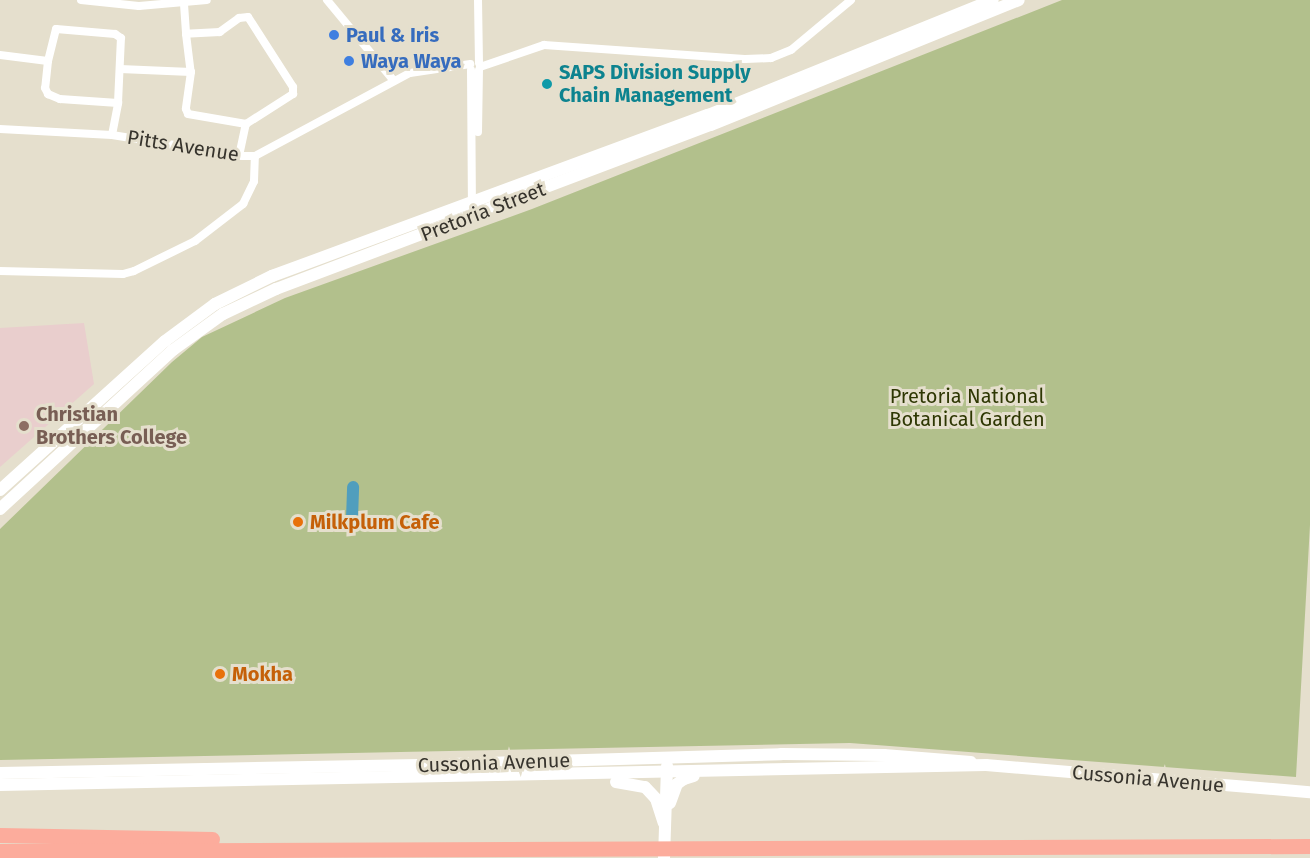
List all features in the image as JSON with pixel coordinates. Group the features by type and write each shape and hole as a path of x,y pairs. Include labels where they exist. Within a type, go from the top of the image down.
{"highway":[{"path":"4,834 413,843 638,844 701,849"},
{"path":"0,850 1310,846"}],"main road":[{"name":"Pretoria Street","path":"0,490 165,342 215,304 272,276 708,115 993,0"},
{"name":"Pretoria Street","path":"0,509 172,350 223,314 276,289 711,125 1019,0"},
{"name":"Cussonia Avenue","path":"0,772 419,765 666,757 884,755 946,758 986,765 1310,792"},
{"path":"664,858 666,757"},
{"name":"Cussonia Avenue","path":"0,785 667,774 986,765"},
{"path":"664,823 673,791 680,781 722,772"},
{"path":"560,775 575,781 626,782 640,785 656,799 664,823"}],"street":[{"path":"81,0 139,6 184,4 207,0"},
{"path":"327,0 394,81"},
{"path":"475,215 474,66 478,35 478,0"},
{"path":"474,66 544,45 745,59 771,58 791,50 851,0"},
{"path":"184,4 186,34 191,72 186,110 188,114 246,124 293,94 295,90 254,22 245,16 220,32 186,34"},
{"path":"112,135 118,104 122,39 115,34 58,28 52,36 45,88 51,97 118,104"},
{"path":"0,55 48,61"},
{"name":"Pitts Avenue","path":"0,129 112,135 238,156 255,156 394,81 419,70 452,65 474,66"},
{"path":"120,69 191,72"},
{"path":"238,156 246,124"},
{"path":"0,272 123,274 134,271 195,241 230,217 250,193 254,181 255,156"}],"shaded area":[{"name":"Christian Brothers College","path":"84,323 94,384 0,467 0,328"}],"green space":[{"name":"Pretoria National Botanical Garden","path":"1062,0 1310,0 1310,525 1296,777 850,743 0,760 0,529 172,362 202,337 285,298 532,209"}],"waterway":[{"path":"352,519 353,487"}],"place":[{"name":"Paul & Iris","path":"334,35"},
{"name":"Waya Waya","path":"349,61"},
{"name":"SAPS Division Supply Chain Management","path":"547,84"},
{"name":"Christian Brothers College","path":"24,426"},
{"name":"Milkplum Cafe","path":"298,522"},
{"name":"Mokha","path":"220,674"}]}
